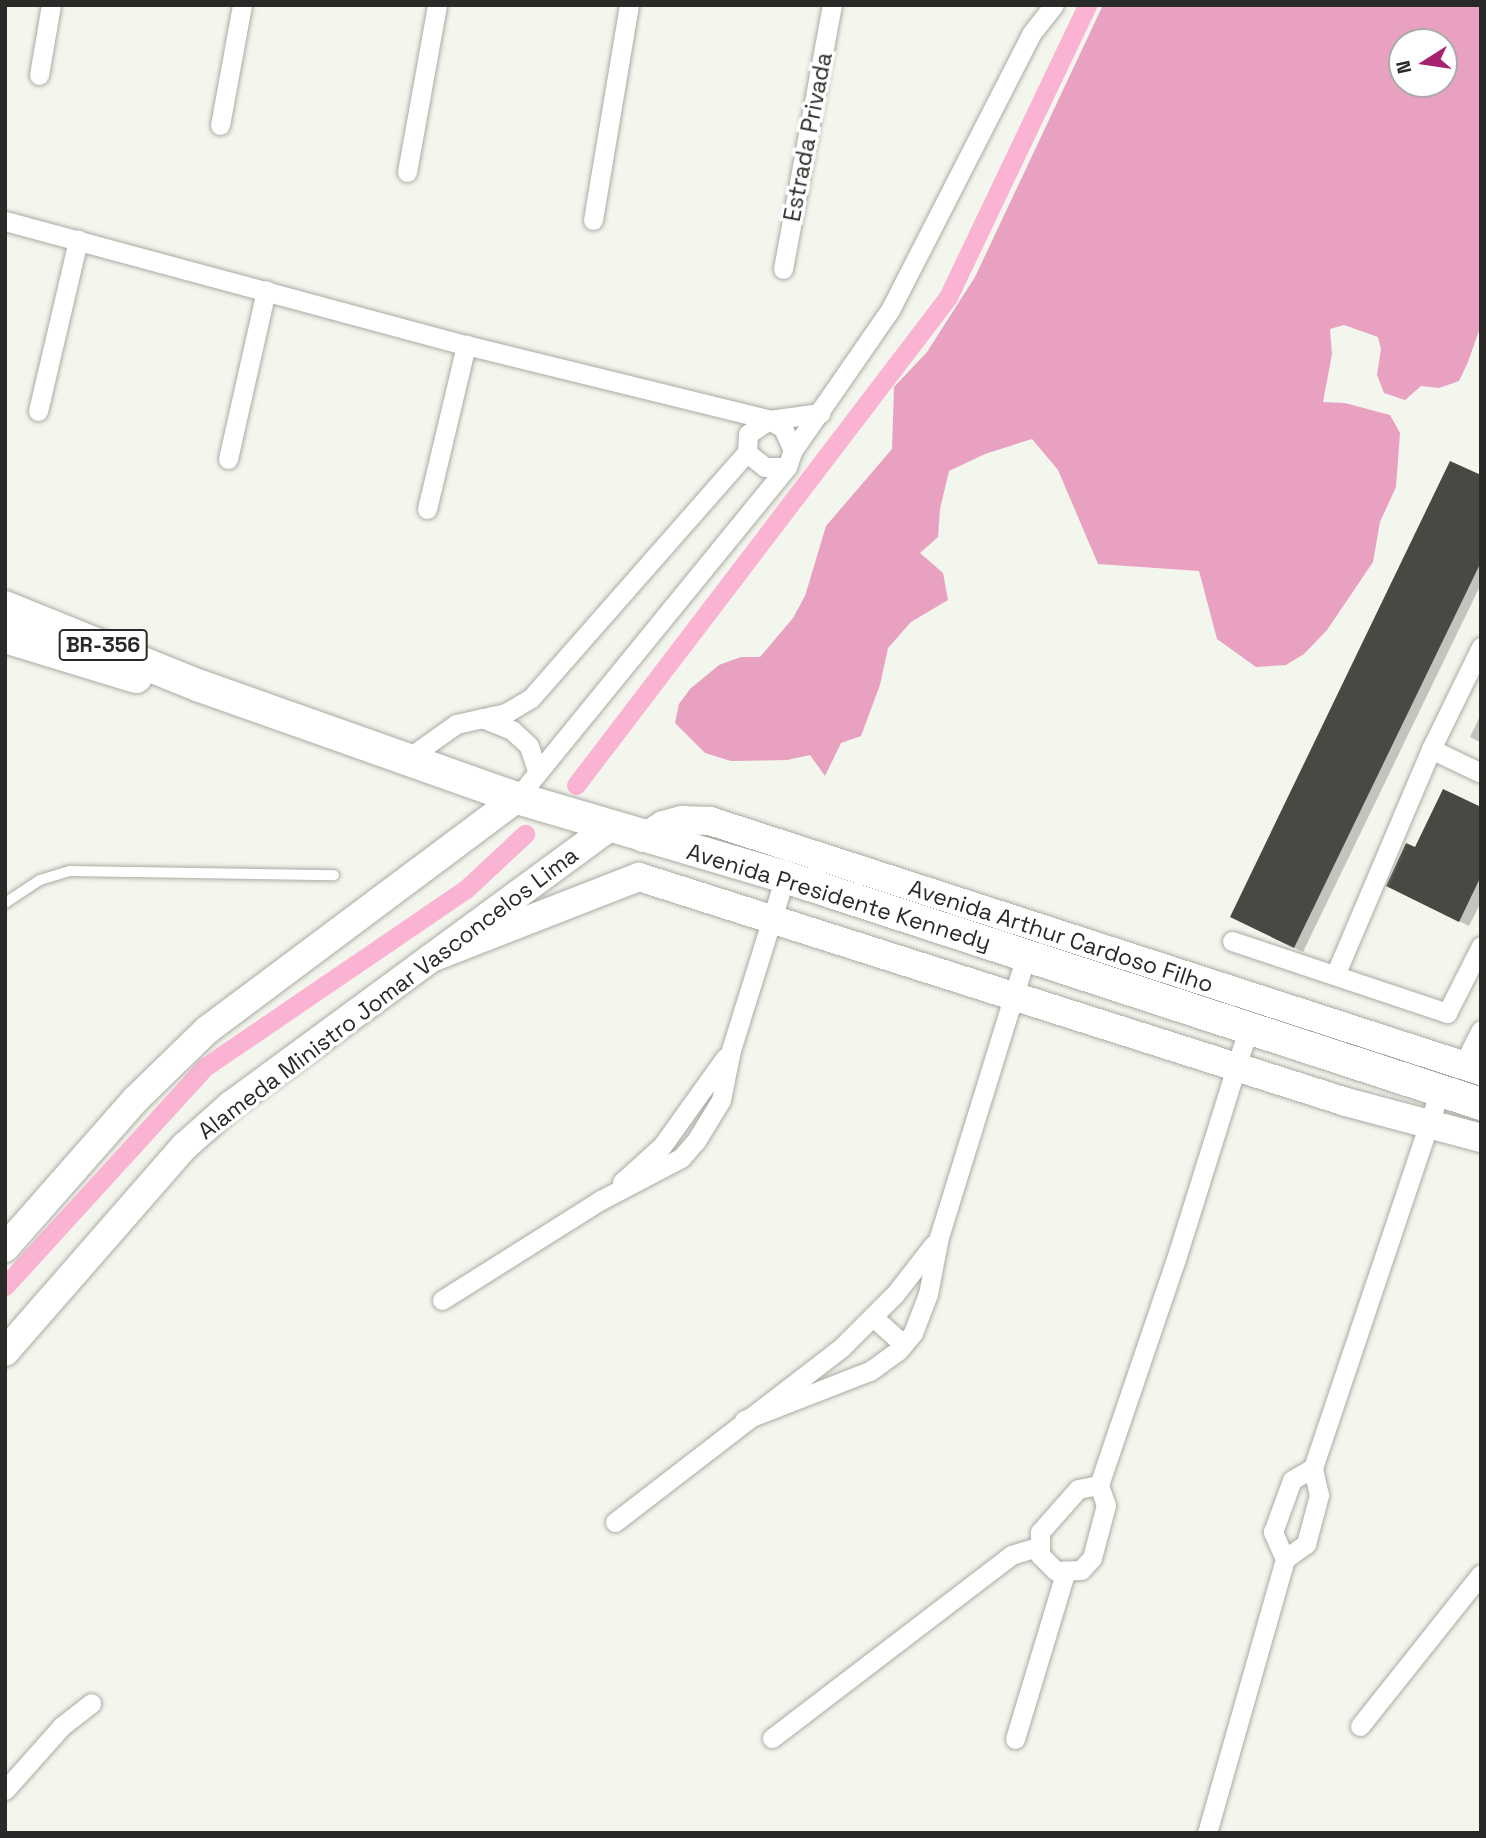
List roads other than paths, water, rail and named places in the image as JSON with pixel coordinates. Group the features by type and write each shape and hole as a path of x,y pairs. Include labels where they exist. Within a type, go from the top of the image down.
{"main road":[{"name":"Avenida Presidente Kennedy","path":"5,607 200,686 517,798 643,838 785,877 1248,1029 1380,1056 1440,1091 1481,1104"},
{"name":"Avenida Presidente Kennedy","path":"5,637 122,673 200,686"},
{"path":"5,1248 136,1099 207,1030 517,798"},
{"name":"Avenida Arthur Cardoso Filho","path":"643,838 663,825 682,820 710,821 1380,1056 1472,1068"},
{"name":"Alameda Ministro Jomar Vasconcelos Lima","path":"5,1352 185,1146 231,1105 609,827"},
{"name":"Avenida Presidente Kennedy","path":"431,958 639,877 1346,1102 1481,1138"}],"street":[{"path":"39,75 51,5"},
{"path":"220,125 242,5"},
{"path":"407,172 437,5"},
{"path":"593,220 629,5"},
{"name":"Estrada Privada","path":"783,269 832,5"},
{"path":"517,798 789,461 890,310 1031,34 1054,5"},
{"path":"5,221 466,345 769,420 783,428 789,461"},
{"path":"38,411 78,240"},
{"path":"228,459 266,290"},
{"path":"427,509 466,345"},
{"path":"728,409 765,467 789,461"},
{"path":"407,759 456,724 506,713 531,698 769,420 821,413"},
{"path":"1335,973 1431,749 1481,647"},
{"path":"482,718 512,730 528,746 538,773"},
{"path":"1431,749 1481,773"},
{"path":"442,1300 599,1201 681,1158 721,1100 731,1050 785,877"},
{"path":"1232,941 1335,973 1447,1013 1481,946"},
{"path":"744,1420 870,1371 903,1345 912,1333 928,1294 939,1237 1026,956"},
{"path":"1099,1485 1078,1489 1040,1532 1038,1548 1049,1567 1065,1573 1081,1570 1092,1558 1106,1505 1099,1485 1163,1299 1248,1029"},
{"path":"1472,1068 1481,1030"},
{"path":"1207,1833 1285,1559 1306,1544 1319,1495 1313,1468 1440,1091"},
{"path":"615,1522 744,1420 823,1362 895,1294 939,1237"},
{"path":"873,1317 903,1345"},
{"path":"1285,1559 1273,1532 1292,1480 1313,1468"},
{"path":"772,1738 1011,1555 1038,1548"},
{"path":"1015,1739 1065,1573"},
{"path":"1360,1726 1481,1574"},
{"path":"5,1790 62,1726 91,1703"}],"lane":[{"path":"5,903 40,880 70,871 334,875"}],"waterway":[{"path":"576,785 948,297 1087,5"},
{"path":"5,1286 205,1067 466,889 525,834"}]}
